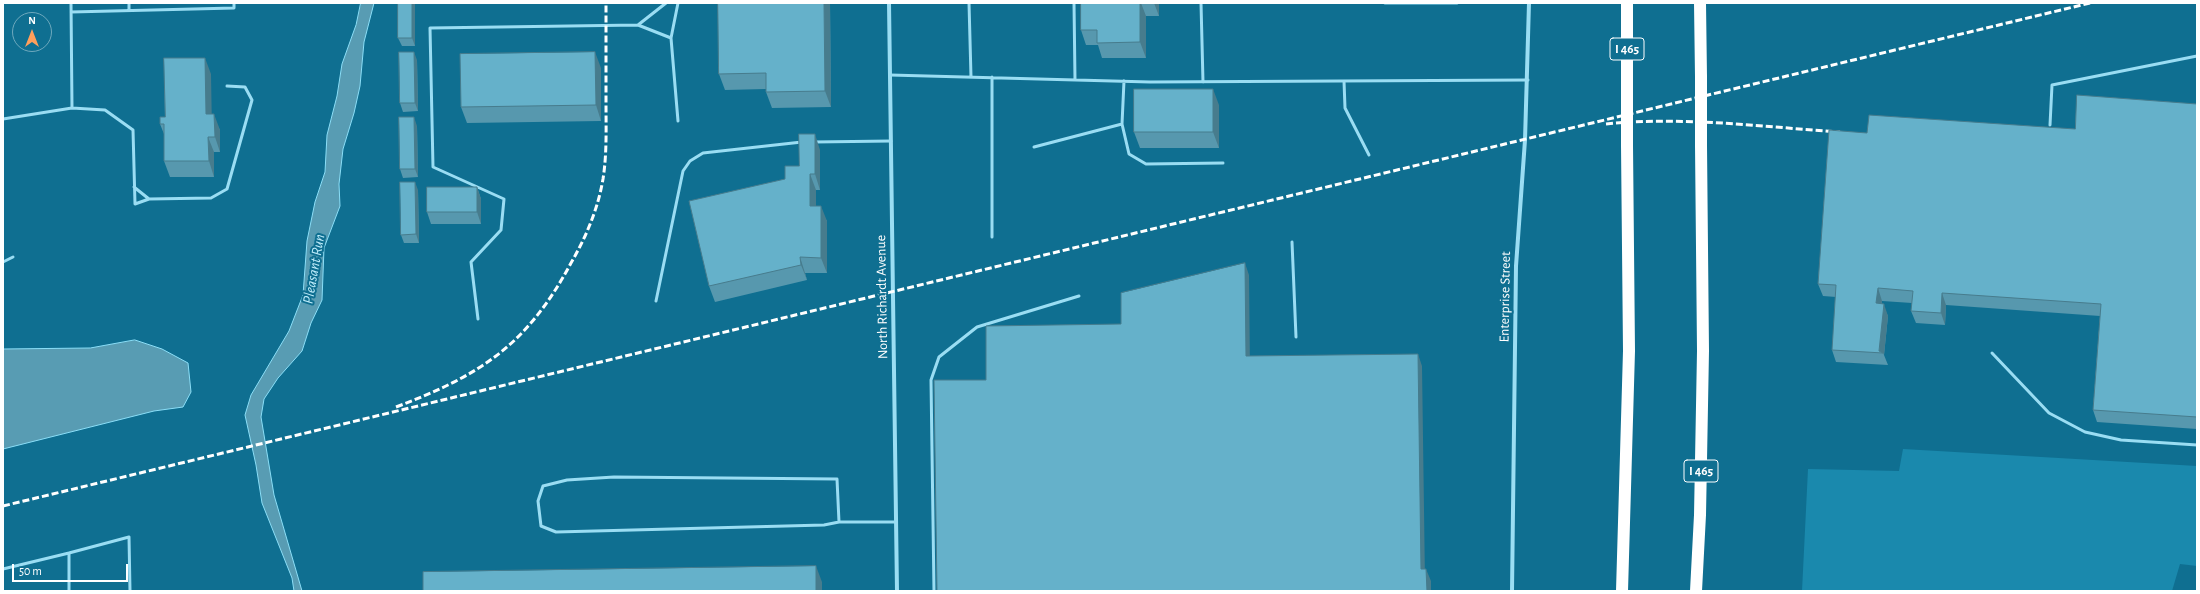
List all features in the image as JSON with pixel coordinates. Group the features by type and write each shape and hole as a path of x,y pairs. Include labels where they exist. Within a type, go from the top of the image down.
{"highway":[{"name":"I 465","path":"1622,591 1629,351 1627,3"},
{"name":"I 465","path":"1696,591 1700,515 1703,351 1700,3"}],"street":[{"name":"North Richardt Avenue","path":"889,3 897,591"},
{"name":"Enterprise Street","path":"1512,591 1516,266 1528,80 1529,3"}],"lane":[{"path":"71,3 72,108"},
{"path":"129,3 129,10"},
{"path":"71,12 234,8 234,3"},
{"path":"638,24 666,3"},
{"path":"678,3 671,38 678,121"},
{"path":"969,3 971,77"},
{"path":"1074,3 1075,80"},
{"path":"1201,3 1203,82"},
{"path":"1385,3 1457,3"},
{"path":"478,319 471,262 501,230 504,199 433,166 430,28 638,24 671,38"},
{"path":"2050,126 2052,85 2197,56"},
{"path":"890,75 1203,82 1528,80"},
{"path":"992,78 992,236"},
{"path":"1124,81 1122,124 1129,154 1146,164 1224,163"},
{"path":"1344,81 1345,108 1369,155"},
{"path":"3,119 72,108 105,110 133,130 135,204 149,199 211,198 227,189 252,100 245,86 227,86"},
{"path":"1034,147 1122,124"},
{"path":"656,301 683,171 690,161 703,153 802,142 891,141"},
{"path":"134,188 149,199"},
{"path":"1292,242 1296,337"},
{"path":"3,262 13,257"},
{"path":"934,591 931,380 939,357 977,327 1079,296"},
{"path":"1992,353 2049,413 2085,432 2121,440 2197,445"},
{"path":"839,522 837,479 614,477 567,480 543,486 538,501 541,526 556,532 824,525 839,522 896,522"},
{"path":"3,569 129,537 130,591"},
{"path":"69,552 69,591"}],"shaded area":[{"path":"1903,449 2197,466 2197,566 2180,564 2172,591 1802,591 1808,469 1899,471"}],"water":[{"name":"Pleasant Run","path":"361,3 374,3 364,42 360,86 354,113 343,149 339,184 340,206 324,248 322,300 311,323 302,351 278,378 264,399 261,417 274,495 302,591 294,591 292,578 262,503 256,465 245,415 251,395 289,331 303,295 307,241 315,202 325,172 327,135 337,96 342,64 356,25"},
{"path":"135,340 162,349 188,363 191,392 183,407 154,411 3,449 3,349 90,348"}],"building":[{"path":"398,3 412,3 412,38 398,38"},
{"path":"718,3 824,3 825,91 766,92 766,73 719,74"},
{"path":"1081,3 1140,3 1140,42 1097,43 1097,30 1081,30"},
{"path":"399,52 414,52 415,103 400,103"},
{"path":"595,52 596,105 461,107 460,54"},
{"path":"164,58 205,58 206,114 214,114 215,137 208,137 209,161 164,161 164,124 160,124 160,117 165,117"},
{"path":"1134,89 1213,89 1213,132 1134,132"},
{"path":"2077,95 2197,104 2197,417 2093,410 2101,304 1942,293 1941,313 1911,311 1913,291 1878,288 1876,303 1884,304 1879,351 1883,353 1832,350 1836,285 1818,284 1829,130 1867,133 1869,115 2075,129"},
{"path":"399,117 414,117 415,169 400,169"},
{"path":"799,134 815,134 815,174 810,174 810,206 821,206 821,258 800,257 801,265 709,286 689,201 785,179 785,166 799,166"},
{"path":"400,182 415,182 416,234 401,235"},
{"path":"427,187 477,187 477,212 427,212"},
{"path":"1245,263 1246,356 1418,354 1421,569 1426,569 1427,591 937,591 934,380 986,380 986,326 1121,324 1121,293"},
{"path":"816,566 816,591 423,591 423,572"}],"railway":[{"path":"396,407 453,383 499,354 519,336 537,316 554,291 576,253 595,212 603,179 606,151 606,3"},
{"path":"3,506 2090,3"},
{"path":"1606,124 1664,121 1694,122 1840,132"}]}
